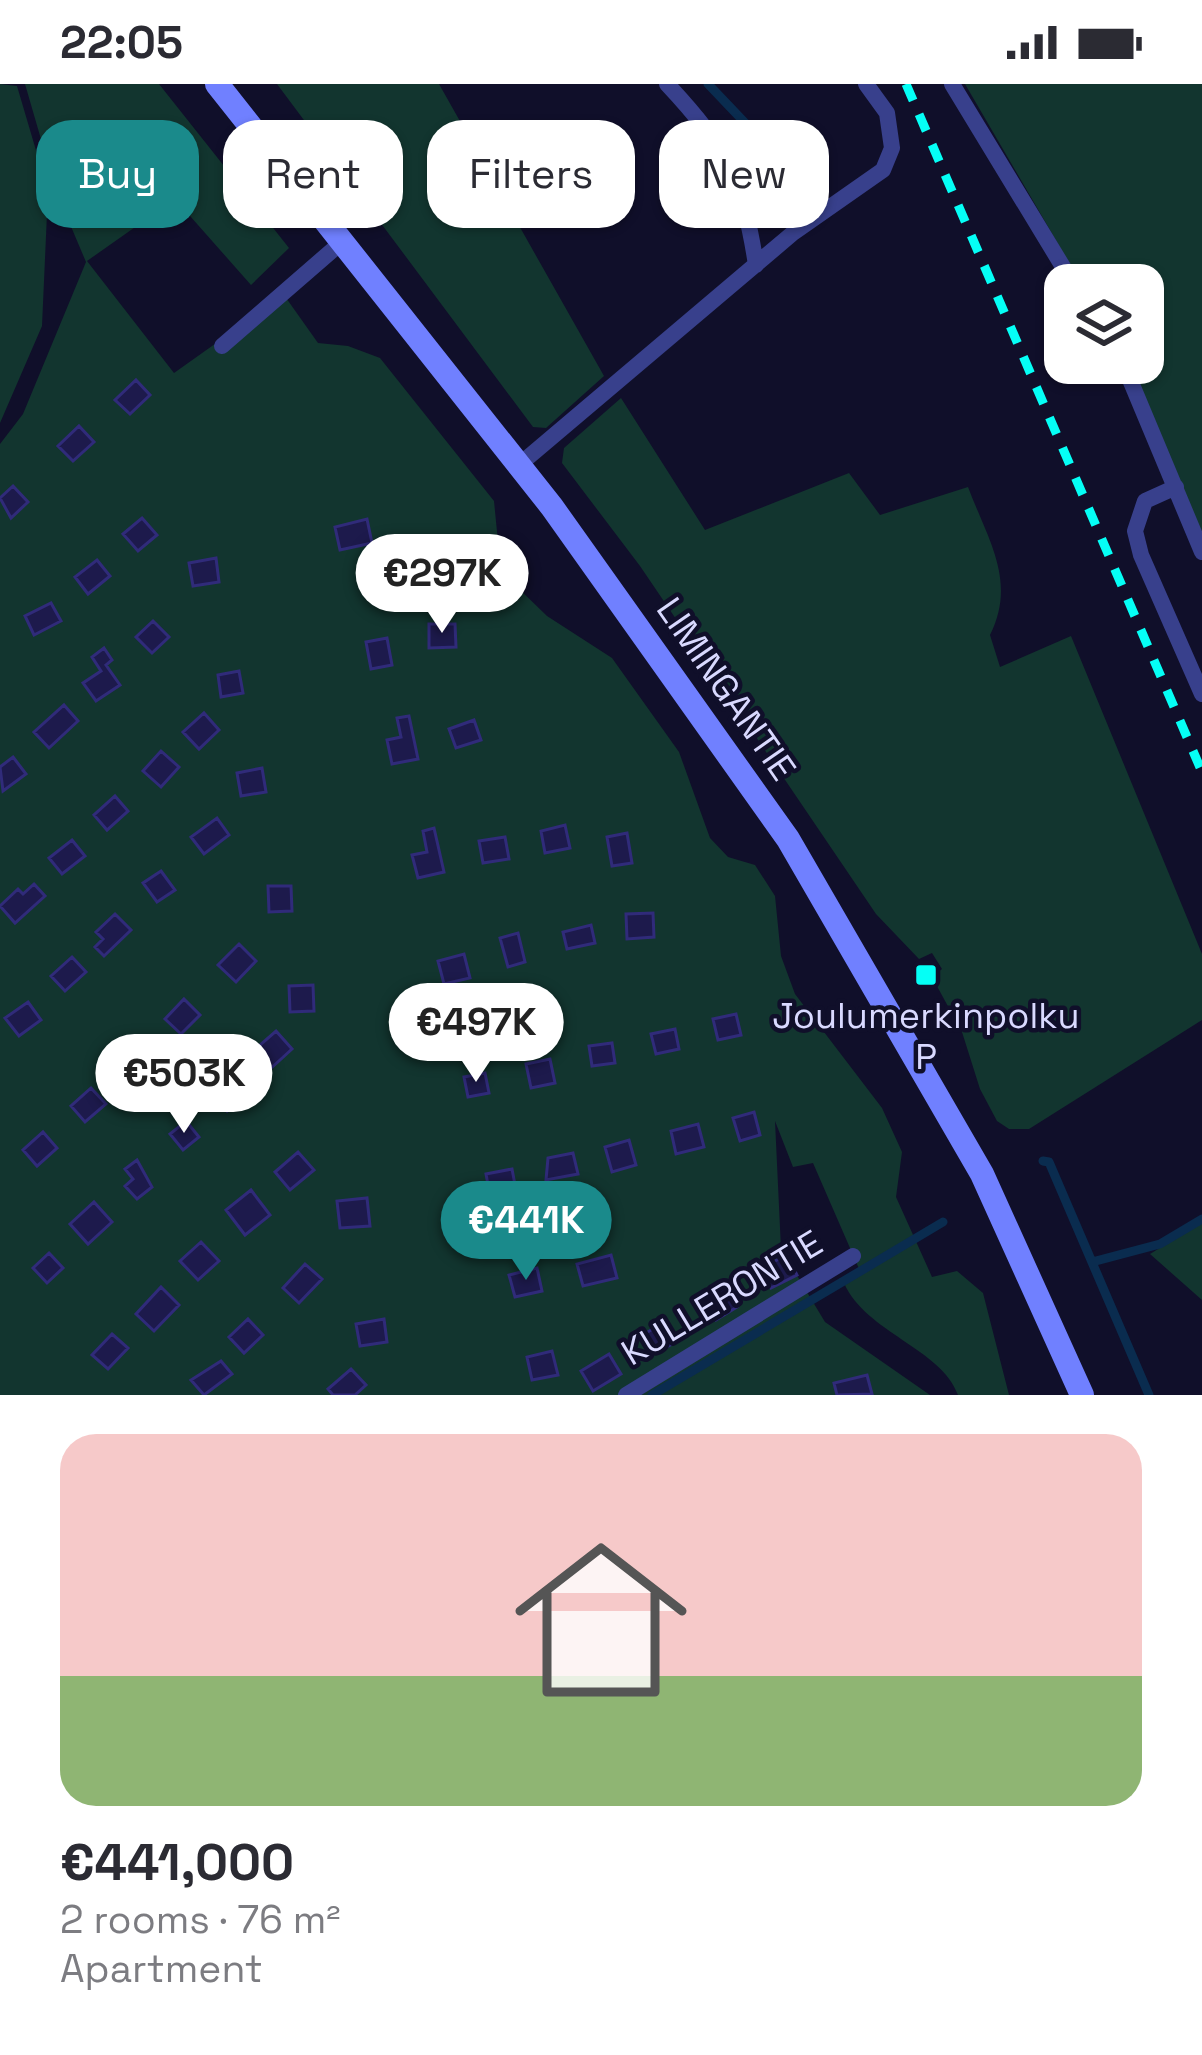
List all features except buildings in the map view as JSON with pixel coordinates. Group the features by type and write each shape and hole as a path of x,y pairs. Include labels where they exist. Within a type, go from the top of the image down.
{"main road":[{"name":"LIMINGANTIE","path":"217,84 519,465 788,839 982,1174 1082,1395"}],"lane":[{"path":"668,84 714,134 741,184 756,265"},
{"path":"519,465 756,265 883,170 892,148 887,113 866,84"},
{"path":"952,84 1061,264"},
{"path":"222,346 344,241"},
{"path":"1132,384 1202,552"},
{"path":"1176,487 1144,501 1135,531 1202,694"},
{"name":"KULLERONTIE","path":"626,1395 854,1256"}],"green space":[{"path":"0,84 17,86 36,150 36,228 46,228 42,326 0,423"},
{"path":"25,84 159,84 188,120 36,120"},
{"path":"277,84 439,84 459,120 427,120 427,228 520,228 604,376 546,428 533,427 384,228 403,228 403,120 304,120"},
{"path":"965,84 1202,84 1202,535 1137,384 1164,384 1164,264 1070,264"},
{"path":"199,134 223,165 223,228 273,228 289,248 251,285 199,226"},
{"path":"72,228 134,228 87,261 174,373 284,295 318,343 348,346 380,358 494,501 499,552 514,584 547,616 612,658 679,752 710,838 728,857 755,865 775,896 781,956 795,994 882,1108 902,1152 896,1197 932,1277 957,1271 983,1293 1009,1395 958,1395 936,1365 854,1300 844,1283 860,1271 813,1163 793,1167 775,1121 781,1249 825,1322 930,1395 0,1395 0,444 23,414 86,262"},
{"path":"621,398 705,530 849,473 880,515 968,487 997,561 1001,597 990,635 1000,667 1071,636 1202,954 1202,1020 1029,1129 1009,1129 997,1121 980,1089 962,1032 932,977 942,969 932,953 919,959 876,914 640,566 562,463 564,448"},
{"path":"1202,1222 1202,1300 1150,1254"}],"waterway":[{"path":"708,84 742,120"},
{"path":"1043,1161 1049,1162 1149,1395"},
{"path":"1092,1262 1160,1244 1202,1219"},
{"path":"652,1395 943,1222"}],"railway":[{"path":"906,84 1202,772"}],"place":[{"name":"Joulumerkinpolku P","path":"926,975"}]}
